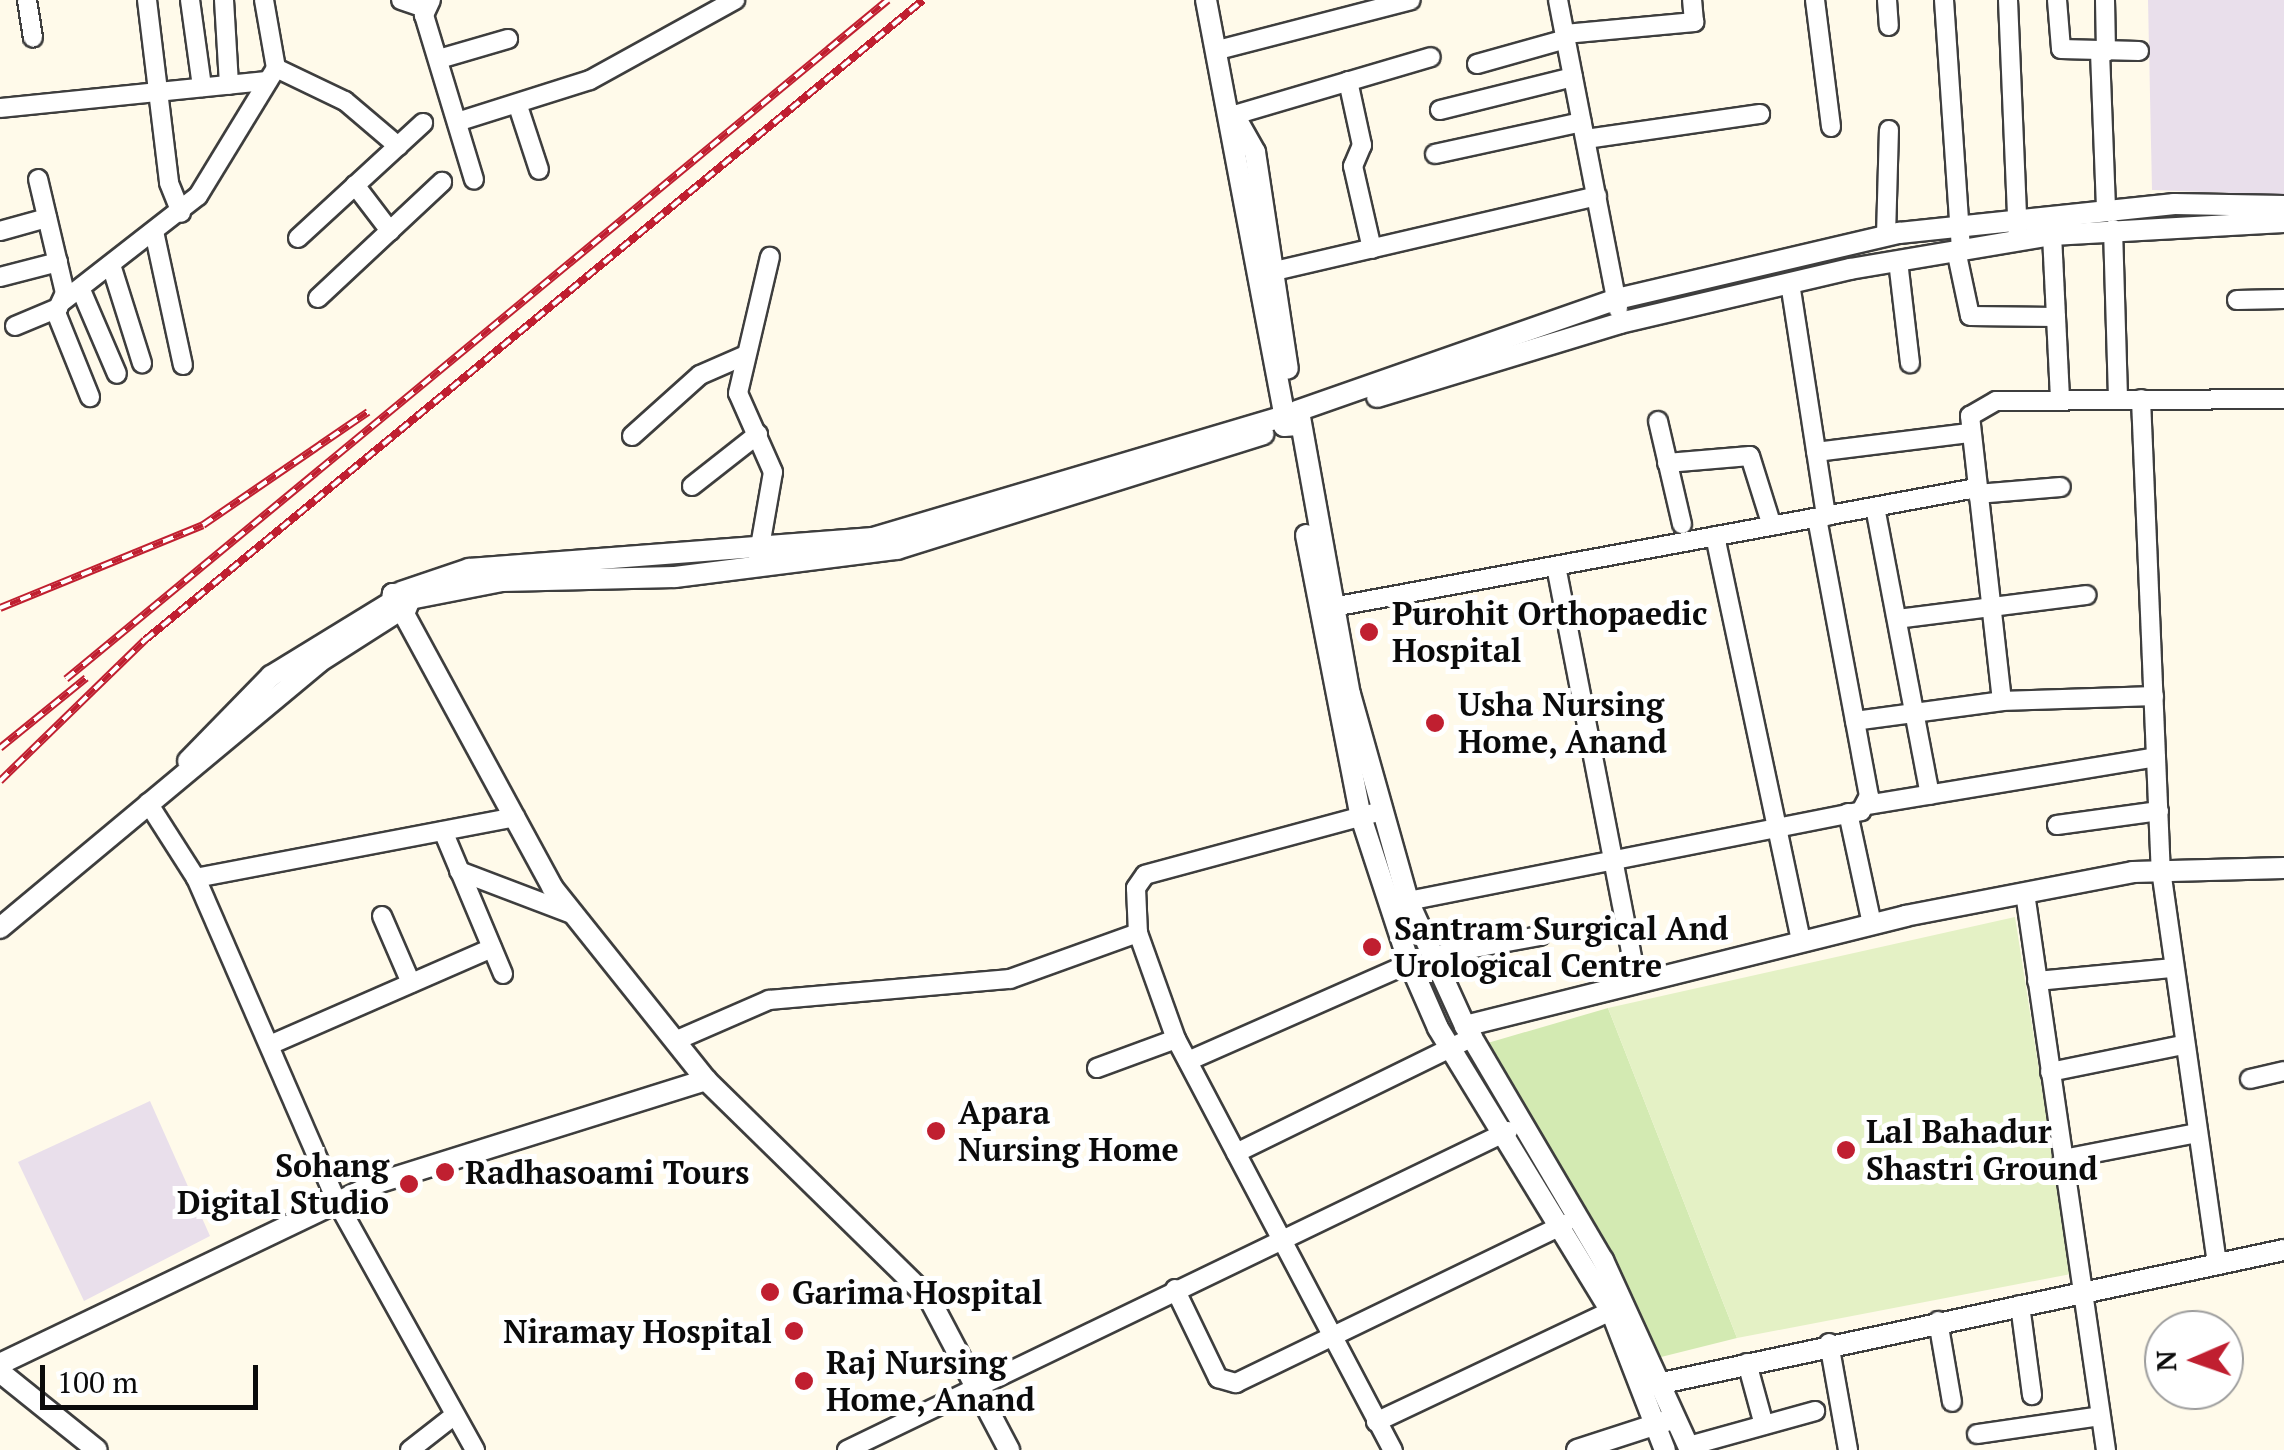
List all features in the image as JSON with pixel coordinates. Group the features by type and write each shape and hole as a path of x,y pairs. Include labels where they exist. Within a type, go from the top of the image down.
{"street":[{"path":"28,0 34,38"},
{"path":"147,0 158,91 181,213"},
{"path":"190,0 202,87"},
{"path":"224,0 229,84"},
{"path":"15,326 59,306 181,213 272,74 264,0"},
{"path":"401,0 427,4 474,180"},
{"path":"457,122 518,106 617,67 735,0"},
{"path":"1206,0 1234,115 1233,157 1267,273 1326,608 1370,814 1410,963 1450,1048 1508,1131 1565,1224 1610,1311 1664,1450"},
{"path":"1218,50 1354,7 1412,0"},
{"path":"1558,0 1620,323"},
{"path":"1477,64 1565,37 1694,22 1692,0"},
{"path":"1815,0 1832,127"},
{"path":"1887,0 1889,26"},
{"path":"1944,0 1958,249 1970,316 2056,317"},
{"path":"2008,0 2018,241"},
{"path":"2057,0 2061,50 2139,52"},
{"path":"2105,0 2103,52 2118,399"},
{"path":"439,59 508,39"},
{"path":"1234,115 1431,57"},
{"path":"0,108 229,84 272,74 346,101 398,146"},
{"path":"1440,110 1573,78"},
{"path":"1348,81 1362,145 1353,166 1372,249"},
{"path":"518,106 539,170"},
{"path":"1435,154 1584,130 1760,114"},
{"path":"298,238 423,123"},
{"path":"1886,236 1889,130"},
{"path":"38,180 58,262 59,306 90,397"},
{"path":"318,298 442,182"},
{"path":"356,185 390,230"},
{"path":"1267,273 1598,196"},
{"path":"1291,419 1620,323 1790,283 1958,249 2052,236 2109,220 2284,206"},
{"path":"0,928 318,662 400,605 502,580 897,549 1021,517 1617,300 1886,236 2017,217 2284,222"},
{"path":"0,231 48,218"},
{"path":"155,236 183,365"},
{"path":"2052,236 2060,399"},
{"path":"758,561 773,472 738,393 770,257"},
{"path":"1898,260 1910,363"},
{"path":"0,277 58,262"},
{"path":"112,268 142,363"},
{"path":"1790,283 1816,452 1821,517 1867,805"},
{"path":"80,290 116,374"},
{"path":"2238,300 2284,299"},
{"path":"632,436 700,375 746,354"},
{"path":"2002,702 1994,607 1969,432 1982,404 2060,399 2284,400"},
{"path":"2141,399 2161,870 2183,1044 2218,1265"},
{"path":"1658,421 1682,524"},
{"path":"1816,452 1969,432"},
{"path":"692,486 758,434"},
{"path":"1667,463 1750,456 1772,526"},
{"path":"1326,608 1875,506 1976,491 2061,487"},
{"path":"1875,506 1930,795"},
{"path":"1715,536 1801,942"},
{"path":"1556,566 1638,983"},
{"path":"1897,620 2086,595"},
{"path":"400,605 515,818 572,914 706,1080 929,1298 979,1382 1009,1450"},
{"path":"1854,721 2002,702 2154,696"},
{"path":"1408,902 1848,813 1867,805 2156,757"},
{"path":"157,797 337,1202 450,1418 475,1450"},
{"path":"2057,825 2159,811"},
{"path":"1848,813 1872,924"},
{"path":"1370,814 1431,956 1470,1032 1552,1163 1664,1382 1690,1448 1815,1411"},
{"path":"1370,814 1145,876 1136,888 1138,932 1176,1038 1285,1238 1393,1450"},
{"path":"196,878 515,818"},
{"path":"443,831 502,974"},
{"path":"1236,1153 1450,1048 1470,1032 1638,983 1872,924 2025,893 2161,870 2284,868"},
{"path":"460,871 572,914"},
{"path":"2025,893 2106,1450"},
{"path":"382,916 410,983"},
{"path":"676,1040 769,1000 1010,979 1138,932"},
{"path":"1431,956 1540,936"},
{"path":"270,1045 492,948"},
{"path":"1188,1062 1410,963"},
{"path":"2038,981 2173,968"},
{"path":"1097,1068 1176,1038"},
{"path":"2050,1072 2183,1044"},
{"path":"2250,1079 2284,1071"},
{"path":"0,1364 337,1202 706,1080"},
{"path":"847,1450 979,1382 1508,1131"},
{"path":"2063,1159 2197,1133"},
{"path":"1174,1288 1225,1384 1335,1336 1565,1224"},
{"path":"1642,1388 1828,1343 2284,1250"},
{"path":"2020,1305 2032,1396"},
{"path":"1376,1422 1610,1311"},
{"path":"1938,1322 1952,1402"},
{"path":"1828,1343 1844,1449"},
{"path":"1747,1363 1764,1425"},
{"path":"0,1372 97,1450"},
{"path":"1977,1434 2100,1416"},
{"path":"1577,1450 1678,1417"},
{"path":"410,1450 450,1418"}],"shaded area":[{"path":"2148,0 2284,0 2284,195 2152,190"},
{"path":"150,1101 210,1236 84,1301 18,1162"}],"green space":[{"path":"2015,917 2071,1274 1737,1338 1608,1008"},
{"path":"1608,1008 1737,1338 1653,1359 1474,1047"}],"railway":[{"path":"66,679 888,0"},
{"path":"0,781 145,640 923,0"},
{"path":"0,608 203,525 368,412"},
{"path":"0,748 86,678"}],"place":[{"name":"Purohit Orthopaedic Hospital","path":"1369,632"},
{"name":"Usha Nursing Home, Anand","path":"1435,723"},
{"name":"Santram Surgical And Urological Centre","path":"1372,947"},
{"name":"Apara Nursing Home","path":"936,1131"},
{"name":"Lal Bahadur Shastri Ground","path":"1846,1150"},
{"name":"Radhasoami Tours","path":"445,1172"},
{"name":"Sohang Digital Studio","path":"409,1184"},
{"name":"Garima Hospital","path":"770,1292"},
{"name":"Niramay Hospital","path":"794,1331"},
{"name":"Raj Nursing Home, Anand","path":"804,1381"}]}
